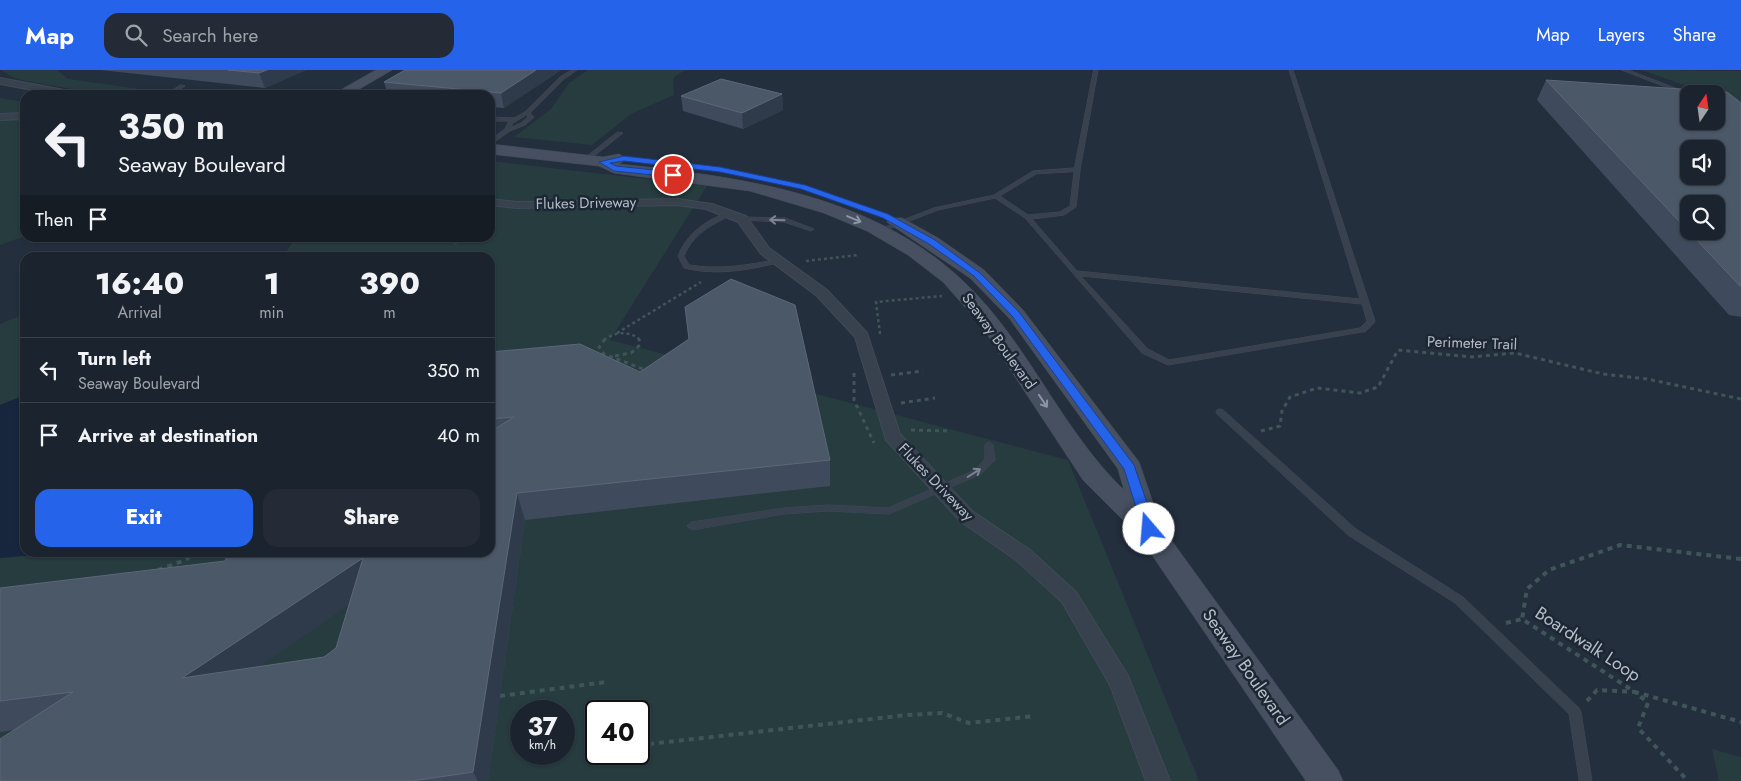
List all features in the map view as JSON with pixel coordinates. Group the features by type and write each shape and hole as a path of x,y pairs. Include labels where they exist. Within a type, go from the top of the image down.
{"street":[{"path":"348,90 386,70"},
{"path":"0,81 48,90"},
{"path":"0,116 20,116"},
{"name":"Seaway Boulevard","path":"495,150 595,161 624,159 720,170 768,179 843,199 898,223 932,242 977,274 1016,314 1130,468 1149,529"},
{"name":"Seaway Boulevard","path":"595,161 614,168 712,179 752,186 830,209 879,231 915,251 963,290 989,321 1092,474 1149,529 1326,781"},
{"name":"Flukes Driveway","path":"495,202 517,204 677,202 708,206 736,217 765,251 822,294 862,336 892,436 966,516 1023,555 1069,597 1120,682 1158,781"}],"lane":[{"path":"508,130 510,123 527,113 562,78 575,70"},
{"path":"1027,217 1062,214 1073,207 1096,70"},
{"path":"996,196 1027,217 1145,351 1168,362 1362,330 1371,321 1291,70"},
{"path":"1624,70 1680,91"},
{"path":"389,90 403,82"},
{"path":"176,90 183,86"},
{"path":"495,139 508,130 523,124 531,117 527,113"},
{"path":"495,119 514,120"},
{"path":"595,161 620,134"},
{"path":"879,231 936,209 996,196 1035,172 1078,170"},
{"path":"783,263 738,270 709,272 686,267 681,256 686,242 699,229 736,217 785,220 811,229"},
{"path":"1075,273 1365,302"},
{"path":"1220,412 1352,532 1459,600 1575,712 1586,781"},
{"path":"692,526 784,511 828,508 889,511 942,490 978,472 990,460 989,445"}],"path":[{"path":"783,263 858,255"},
{"path":"652,372 615,356 604,354 599,347 604,339 616,334 706,279 709,272"},
{"path":"874,443 854,400 855,361 882,349 876,302 928,299 963,290"},
{"path":"615,356 634,352 641,341 630,334 616,334"},
{"name":"Perimeter Trail","path":"1245,435 1280,426 1282,411 1290,398 1317,388 1360,393 1378,387 1398,350 1472,357 1515,353 1603,374 1647,379 1741,399"},
{"name":"Boardwalk Loop","path":"1741,559 1620,545 1549,570 1527,589 1522,619 1635,692 1741,722"},
{"path":"150,573 189,557"},
{"path":"500,696 606,682"},
{"path":"1575,712 1598,690 1635,692 1648,703 1638,728 1688,781"},
{"path":"650,744 907,715 942,713 969,723 1035,716"}],"green space":[{"path":"1,70 57,70 68,79 147,90 81,90 47,85 11,76"},
{"path":"588,70 685,70 673,78 674,95 631,114 592,145 514,137 551,109 569,83"},
{"path":"1642,70 1741,71 1741,106 1725,98 1725,85 1683,85"},
{"path":"0,98 20,101 20,238 0,245"},
{"path":"495,162 707,186 610,340 1068,460 1199,781 0,781 0,558 20,556 495,557 495,252 286,252 292,242 495,242"},
{"path":"20,316 20,397 0,405 0,324"},
{"path":"1712,749 1741,757 1741,781 1719,781"}],"water":[{"path":"20,397 20,556 0,558 0,405"}],"building":[{"path":"228,70 267,70 259,73"},
{"path":"405,70 536,70 501,93 495,92 495,90 469,90 384,82"},
{"path":"721,79 782,94 742,113 681,96"},
{"path":"1546,80 1680,89 1680,130 1725,130 1725,92 1741,103 1741,287 1697,240 1725,240 1725,195 1680,195 1680,222"},
{"path":"731,279 795,305 830,460 517,493 473,772 412,781 0,781 0,739 73,692 0,701 0,588 225,561 227,557 495,557 495,429 514,417 495,419 495,352 580,344 640,372 689,339 685,307","holes":["363,558 336,648 324,657 182,678"]}],"route":[{"path":"673,175 614,168 603,162 624,159 720,170 803,187 843,199 886,216 932,242 977,274 1016,314 1130,468 1149,529"}]}
